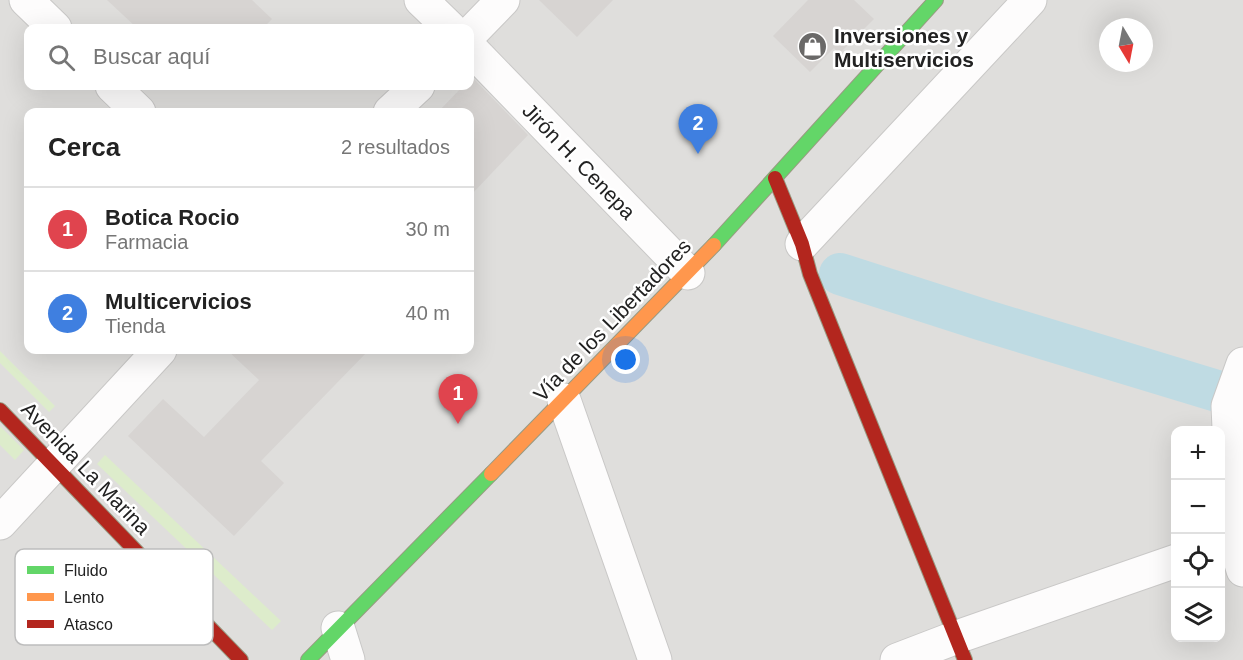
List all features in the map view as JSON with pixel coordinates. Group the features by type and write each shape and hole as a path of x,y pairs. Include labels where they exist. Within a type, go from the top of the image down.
{"main road":[{"name":"Vía de los Libertadores","path":"308,660 688,273 936,0"},
{"path":"776,178 802,244 810,274 961,648"},
{"name":"Avenida La Marina","path":"0,410 134,549"},
{"name":"Avenida La Marina","path":"213,631 241,660"}],"street":[{"path":"26,0 51,24"},
{"path":"421,0 446,24"},
{"path":"474,30 503,0"},
{"path":"802,244 1030,0"},
{"name":"Jirón H. Cenepa","path":"474,52 688,273"},
{"path":"116,90 135,108"},
{"path":"394,108 413,90"},
{"path":"0,524 156,354"},
{"path":"1232,552 1228,406 1243,364"},
{"path":"564,400 655,660"},
{"path":"897,660 961,648 1171,563"},
{"path":"338,628 348,660"}],"shaded area":[{"path":"0,0 1243,0 1243,660 0,660"}],"green space":[{"path":"0,351 55,406 49,412 0,363"},
{"path":"0,426 24,450 15,460 0,445"},
{"path":"105,455 205,549 187,549 97,464"},
{"path":"213,557 281,621 272,630 213,574"}],"building":[{"path":"107,0 252,0 272,19 267,24 133,24"},
{"path":"539,0 613,0 577,37"},
{"path":"808,0 854,0 874,19 839,54 834,48 810,72 773,36"},
{"path":"474,79 528,135 474,192 474,108 442,108 459,90 474,90"},
{"path":"231,354 365,354 261,461 284,483 234,536 128,436 163,399 204,437 259,380"}],"waterway":[{"path":"840,274 1243,399"}],"traffic: fast":[{"path":"714,245 936,0"},
{"path":"308,660 491,474"}],"traffic: slow":[{"path":"491,474 714,245"}],"traffic: jam":[{"path":"775,178 802,244 810,274 965,660"},
{"path":"0,410 134,549"},
{"path":"213,631 241,660"}],"place":[{"name":"Inversiones y Multiservicios","path":"813,47"},
{"name":"Multicervicios","path":"698,154"},
{"name":"Botica Rocio","path":"458,424"}]}
